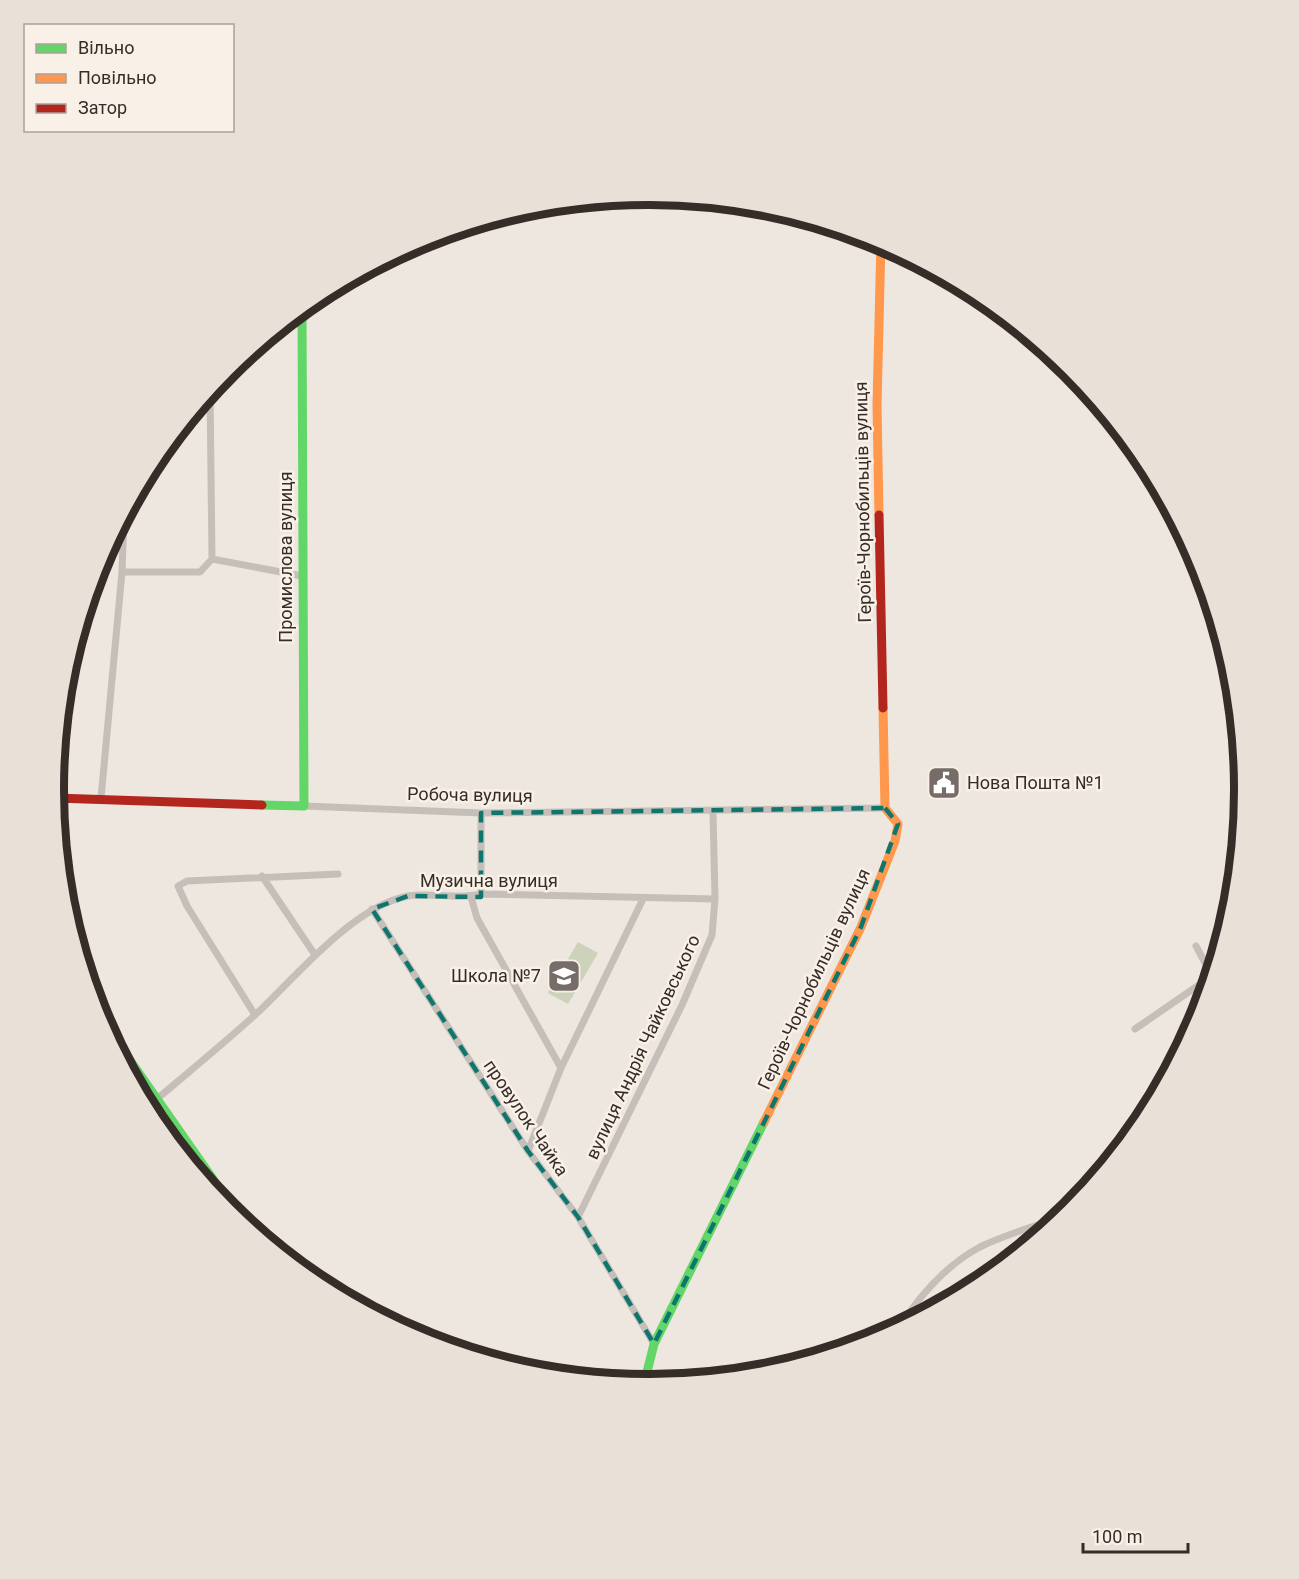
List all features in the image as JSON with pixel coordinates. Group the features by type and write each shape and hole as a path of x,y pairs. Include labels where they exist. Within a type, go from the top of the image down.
{"street":[{"name":"Героїв-Чорнобильців вулиця","path":"647,1374 654,1344 861,927 895,841 898,824 885,808 877,405 881,253"},
{"name":"Промислова вулиця","path":"302,319 304,806"},
{"path":"122,572 200,572 212,559 210,404"},
{"path":"101,798 122,572 123,535"},
{"path":"212,559 302,576"},
{"name":"Робоча вулиця","path":"64,798 482,813 713,812 885,808"},
{"name":"вулиця Андрія Чайковського","path":"578,1217 682,1005 712,935 715,899 713,812"},
{"path":"481,894 482,813"},
{"path":"255,1015 187,906 178,886 187,881 338,874"},
{"path":"262,876 315,955"},
{"name":"Музична вулиця","path":"158,1099 255,1015 315,955 372,909 408,896 471,897 481,894 715,899"},
{"path":"471,897 477,918 561,1068"},
{"path":"528,1151 561,1068 643,899"},
{"name":"провулок Чайка","path":"372,909 528,1151 578,1217 654,1344"},
{"path":"1196,946 1207,966"},
{"path":"1135,1029 1201,984"},
{"path":"134,1066 207,1172"},
{"path":"908,1314 938,1279 972,1253 1037,1227"}],"highlighted area":[{"path":"885,808 898,824 861,927 654,1344 578,1217 528,1151 372,909 408,896 481,897 481,813"}],"green space":[{"path":"578,942 598,953 568,1004 548,993"}],"traffic: fast":[{"path":"262,805 304,806 302,319"},
{"path":"136,1069 211,1176"},
{"path":"647,1374 654,1344 764,1122"}],"traffic: slow":[{"path":"879,515 877,405 881,253"},
{"path":"764,1122 861,927 895,841 898,824 885,808 883,708"}],"traffic: jam":[{"path":"879,515 883,708"},
{"path":"64,798 262,805"}],"place":[{"name":"Нова Пошта №1","path":"944,783"},
{"name":"Школа №7","path":"564,976"}]}
